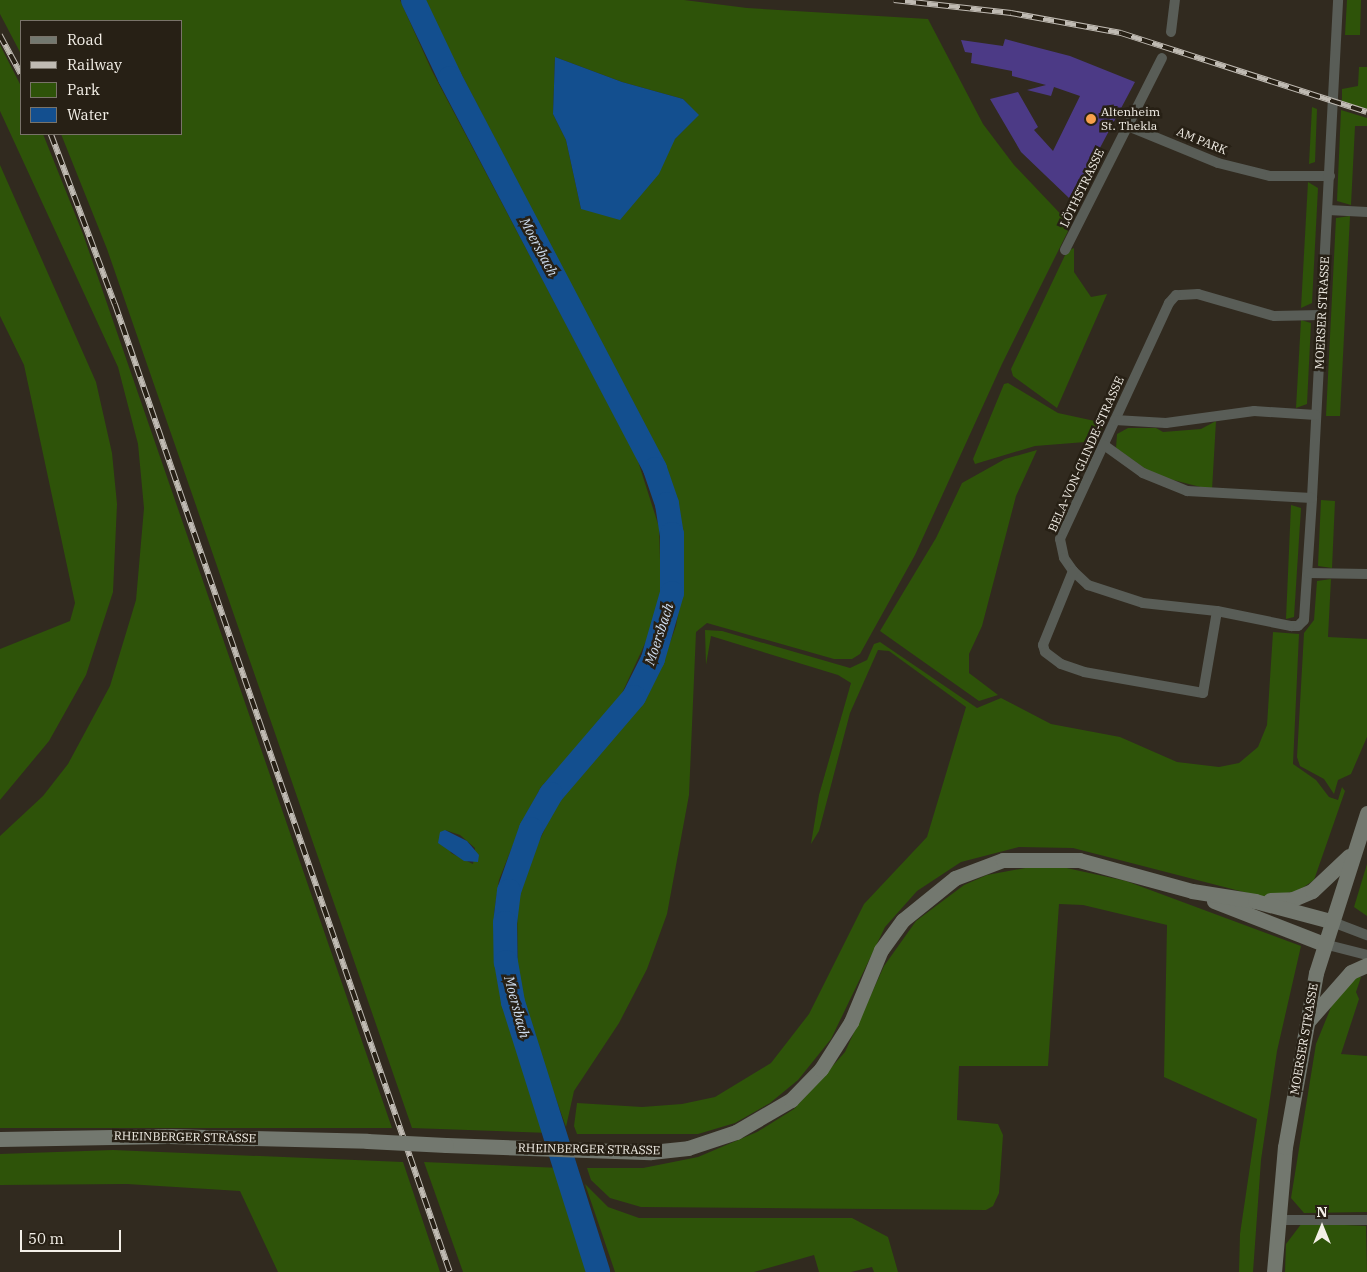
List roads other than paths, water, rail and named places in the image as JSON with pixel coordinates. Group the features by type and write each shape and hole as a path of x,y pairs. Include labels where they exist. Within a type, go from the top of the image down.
{"main road":[{"name":"MOERSER STRASSE","path":"1274,1272 1277,1220 1285,1147 1308,1022 1330,921 1367,813"},
{"path":"1255,901 1293,899 1312,891 1352,853"},
{"name":"RHEINBERGER STRASSE","path":"0,1139 168,1136 610,1151 688,1148 736,1132 791,1100 835,1048 882,950 902,920 937,890 978,867 1026,858 1079,860 1192,891 1255,901 1330,921"},
{"name":"RHEINBERGER STRASSE","path":"1192,891 1324,944"},
{"path":"1308,1022 1351,972 1367,965"}],"street":[{"path":"1171,32 1175,0"},
{"name":"MOERSER STRASSE","path":"1301,624 1308,573 1338,0"},
{"name":"LÖTHSTRASSE","path":"1065,250 1162,58"},
{"name":"AM PARK","path":"1128,126 1218,162 1270,176 1330,176"},
{"path":"1328,210 1367,212"},
{"name":"BELA-VON-GLINDE-STRASSE","path":"1301,624 1291,626 1217,611 1143,603 1088,585 1073,571 1064,558 1060,539 1169,302 1176,295 1198,294 1274,316 1321,315"},
{"path":"1115,420 1166,423 1254,411 1316,415"},
{"path":"1104,445 1143,473 1187,491 1312,498"},
{"path":"1073,571 1043,645 1045,652 1061,664 1084,672 1203,693 1217,611"},
{"path":"1308,573 1367,574"},
{"path":"1330,921 1367,935"},
{"path":"1324,944 1367,955"},
{"path":"1277,1220 1367,1220"}],"water":[{"path":"555,57 622,82 683,99 699,115 675,139 659,174 620,220 581,209 566,140 553,114"},
{"path":"445,830 467,841 479,855 478,862 464,861 438,843 440,832"}],"waterway":[{"name":"Moersbach","path":"413,0 450,78 655,469 667,504 672,534 672,593 653,659 634,697 551,794 531,829 509,891 505,923 506,962 513,1002 598,1272"}],"railway":[{"path":"894,0 1011,13 1121,33 1367,112"},
{"path":"0,35 20,72"},
{"path":"51,135 115,304 450,1272"}],"place":[{"name":"Altenheim St. Thekla","path":"1091,119"}]}
